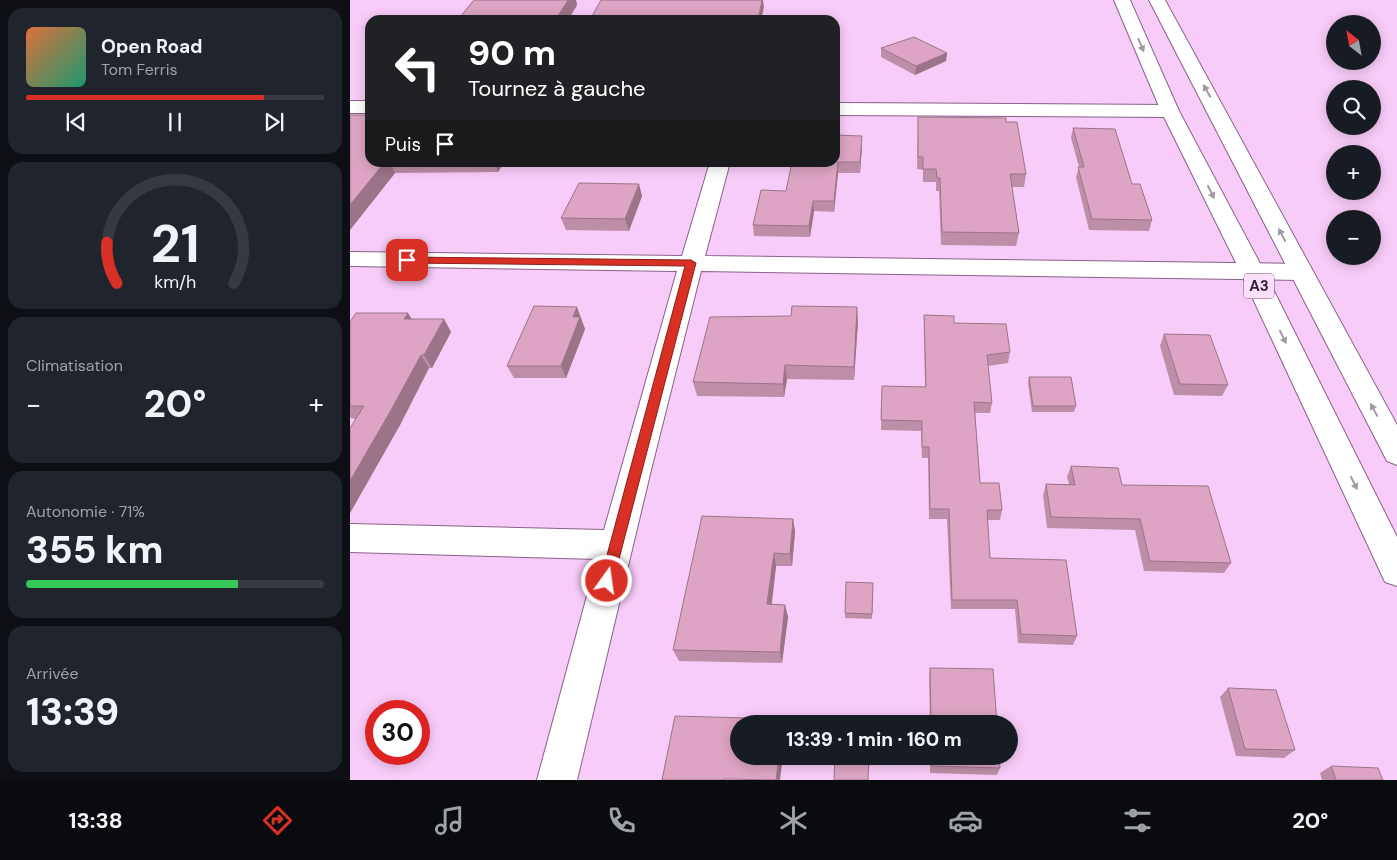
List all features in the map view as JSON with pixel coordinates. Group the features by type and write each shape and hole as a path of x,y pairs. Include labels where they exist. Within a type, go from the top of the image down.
{"main road":[{"name":"A3","path":"1122,0 1170,111 1252,272 1397,571"},
{"path":"1157,0 1218,111 1397,453"},
{"path":"350,107 365,107"},
{"path":"840,108 1170,111"},
{"path":"557,780 616,545 719,167"},
{"path":"350,259 1301,272"},
{"path":"350,538 616,545"}],"building":[{"path":"474,0 568,0 559,15 462,15"},
{"path":"601,0 762,0 759,15 593,15"},
{"path":"914,37 947,53 916,66 881,48"},
{"path":"350,115 365,115 365,167 381,167 350,205"},
{"path":"918,117 1006,118 1006,122 1017,122 1026,174 1010,174 1019,233 942,232 940,178 937,178 936,169 923,169 923,157 918,157"},
{"path":"1073,128 1115,129 1132,184 1140,184 1152,220 1092,219 1078,167 1084,167"},
{"path":"840,135 862,136 860,162 840,162"},
{"path":"791,167 837,167 834,201 813,201 809,226 753,225 761,190 786,191"},
{"path":"579,183 639,184 625,219 561,218"},
{"path":"534,306 577,307 573,317 580,317 561,366 507,366"},
{"path":"792,306 857,307 854,367 785,365 783,384 693,382 710,317 791,316"},
{"path":"356,313 408,313 404,319 444,319 424,355 421,355 350,481 350,428 364,406 350,406 350,322"},
{"path":"924,315 954,316 954,323 1006,324 1010,352 987,355 992,403 974,402 980,483 999,483 1002,510 987,510 990,558 1066,560 1077,636 1021,634 1017,600 952,600 949,509 930,509 929,447 922,447 922,421 881,420 882,386 926,387"},
{"path":"1164,334 1210,335 1228,385 1180,384"},
{"path":"1029,377 1071,377 1076,406 1033,406"},
{"path":"1071,466 1118,468 1122,485 1208,486 1231,563 1150,561 1140,519 1051,517 1046,484 1075,485"},
{"path":"702,516 793,519 790,554 774,553 767,604 785,605 780,652 673,650"},
{"path":"846,582 873,583 872,614 845,613"},
{"path":"930,668 993,669 996,715 931,715"},
{"path":"1228,688 1276,690 1295,750 1245,749"},
{"path":"675,716 730,718 730,765 778,765 776,780 662,780"},
{"path":"835,765 869,765 868,780 834,780"},
{"path":"1000,765 1000,768 932,766"},
{"path":"1331,766 1378,768 1383,780 1336,780"}],"route":[{"path":"407,260 691,263 607,581"}]}
